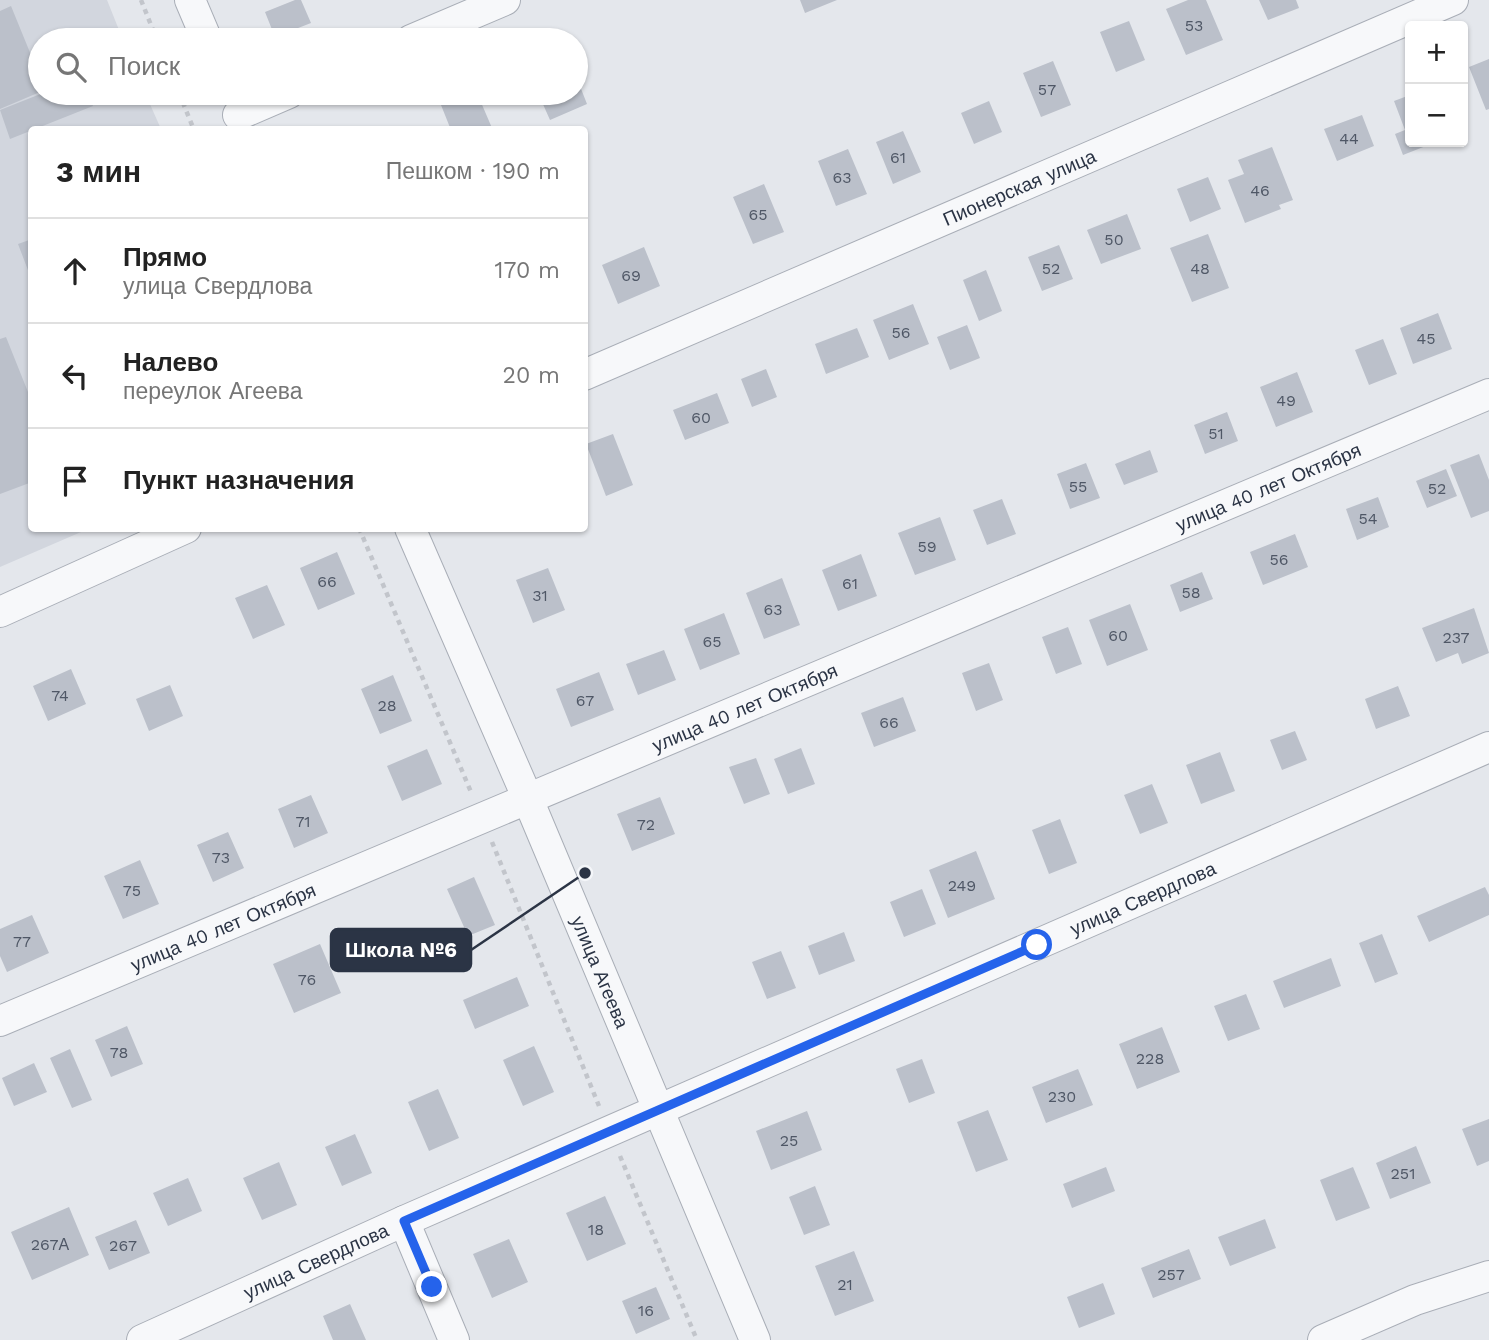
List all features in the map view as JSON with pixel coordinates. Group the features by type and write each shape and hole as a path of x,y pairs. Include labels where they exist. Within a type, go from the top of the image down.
{"street":[{"path":"190,0 202,28"},
{"path":"439,28 505,0"},
{"name":"Пионерская улица","path":"588,373 1453,0"},
{"path":"237,112 256,105"},
{"name":"улица 40 лет Октября","path":"0,1021 1489,394"},
{"path":"0,612 177,532"},
{"name":"улица Агеева","path":"412,532 660,1109 755,1340"},
{"name":"улица Свердлова","path":"142,1340 404,1221 1489,747"},
{"path":"404,1221 454,1340"},
{"path":"1323,1340 1415,1300 1489,1276"}],"path":[{"path":"141,0 153,28"},
{"path":"184,105 192,126"},
{"path":"361,532 482,816 609,1132 697,1340"}],"shaded area":[{"path":"0,0 107,0 118,28 28,28 28,105 150,105 160,126 28,126 28,532 81,532 0,567"}],"building":[{"path":"301,0 311,23 298,28 271,28 265,12"},
{"path":"800,0 837,0 805,13"},
{"path":"1188,0 1206,0 1223,40 1186,55 1166,9"},
{"path":"1259,0 1296,0 1299,8 1268,20"},
{"path":"11,6 28,48 28,97 0,109 0,11"},
{"path":"1129,21 1145,60 1116,72 1100,32"},
{"path":"1489,59 1489,109 1486,110 1469,67"},
{"path":"1053,61 1071,105 1041,117 1023,73"},
{"path":"1405,97 1405,130 1394,101"},
{"path":"28,99 28,105 93,106 43,126 28,126 28,132 10,139 0,110"},
{"path":"989,101 1002,132 974,144 961,113"},
{"path":"441,105 482,105 491,126 449,126"},
{"path":"543,105 585,105 550,120"},
{"path":"1362,115 1374,146 1337,161 1324,129"},
{"path":"1405,130 1405,147 1423,147 1403,155 1395,134"},
{"path":"903,131 921,172 893,184 876,142"},
{"path":"1272,147 1293,200 1279,205 1281,209 1245,223 1228,180 1244,174 1238,160"},
{"path":"848,149 867,194 836,206 818,161"},
{"path":"1208,177 1221,209 1190,222 1177,189"},
{"path":"764,184 784,232 753,244 733,197"},
{"path":"1127,214 1141,249 1101,264 1087,230"},
{"path":"1208,234 1229,288 1192,302 1170,248"},
{"path":"28,240 28,270 18,244"},
{"path":"1059,245 1073,279 1042,291 1028,257"},
{"path":"644,247 660,286 618,304 602,265"},
{"path":"986,270 1002,311 979,321 963,280"},
{"path":"913,304 929,344 889,360 873,320"},
{"path":"1438,313 1452,349 1413,364 1400,328"},
{"path":"967,325 980,358 950,370 937,337"},
{"path":"857,328 869,357 826,374 815,344"},
{"path":"6,337 28,392 28,484 0,494 0,339"},
{"path":"1383,339 1397,374 1369,385 1355,350"},
{"path":"766,369 777,397 752,407 741,379"},
{"path":"1297,372 1313,412 1276,427 1260,387"},
{"path":"717,393 729,423 685,440 673,410"},
{"path":"1227,412 1238,441 1205,454 1194,425"},
{"path":"613,434 633,485 606,496 588,443"},
{"path":"1150,450 1158,472 1124,485 1115,464"},
{"path":"1479,454 1489,480 1489,511 1471,518 1450,465"},
{"path":"1086,463 1100,498 1070,509 1057,474"},
{"path":"1446,469 1457,496 1427,508 1416,481"},
{"path":"1378,497 1389,527 1357,540 1346,509"},
{"path":"1002,499 1016,534 987,545 973,510"},
{"path":"940,517 956,560 915,575 898,533"},
{"path":"1295,534 1308,567 1263,585 1250,552"},
{"path":"337,552 355,594 318,610 300,568"},
{"path":"861,554 877,596 838,611 822,570"},
{"path":"548,568 565,610 533,623 516,580"},
{"path":"1202,572 1213,599 1180,612 1170,585"},
{"path":"782,578 800,625 764,639 746,593"},
{"path":"267,585 285,625 253,639 235,598"},
{"path":"1130,604 1148,650 1107,666 1089,620"},
{"path":"1474,608 1489,653 1462,664 1458,653 1436,662 1422,628"},
{"path":"724,613 740,654 700,670 684,629"},
{"path":"1068,627 1082,664 1056,674 1042,637"},
{"path":"664,650 676,680 638,695 626,664"},
{"path":"989,663 1003,700 976,711 962,673"},
{"path":"71,669 86,704 48,721 33,686"},
{"path":"599,672 614,710 571,727 556,689"},
{"path":"393,675 412,721 380,734 361,689"},
{"path":"170,685 183,716 149,731 136,699"},
{"path":"1398,686 1410,716 1376,729 1365,699"},
{"path":"903,697 916,731 874,747 861,713"},
{"path":"1295,731 1307,760 1282,770 1270,740"},
{"path":"801,748 815,784 788,794 774,759"},
{"path":"427,749 442,784 402,801 387,766"},
{"path":"1220,752 1235,791 1201,804 1186,765"},
{"path":"756,758 770,794 744,804 729,767"},
{"path":"1152,784 1168,823 1140,834 1124,795"},
{"path":"311,795 328,833 294,848 278,809"},
{"path":"660,797 675,834 632,851 617,814"},
{"path":"1060,819 1077,863 1049,874 1032,830"},
{"path":"228,832 244,868 213,882 197,845"},
{"path":"976,851 995,899 948,918 929,870"},
{"path":"140,860 159,904 123,919 104,876"},
{"path":"474,877 495,925 468,936 447,889"},
{"path":"1485,887 1489,895 1489,915 1429,942 1417,916"},
{"path":"922,889 936,924 904,937 890,902"},
{"path":"32,915 49,953 7,972 0,956 0,929"},
{"path":"844,932 855,961 819,975 808,946"},
{"path":"1382,934 1398,974 1375,983 1359,943"},
{"path":"320,944 341,993 294,1013 273,964"},
{"path":"781,951 796,988 767,999 752,962"},
{"path":"1331,958 1341,986 1284,1008 1273,981"},
{"path":"517,977 529,1006 475,1029 463,1000"},
{"path":"1246,994 1260,1029 1228,1041 1214,1006"},
{"path":"127,1026 143,1064 111,1077 95,1040"},
{"path":"1162,1027 1180,1072 1137,1089 1119,1044"},
{"path":"534,1046 554,1092 523,1106 503,1060"},
{"path":"70,1049 92,1100 72,1108 50,1058"},
{"path":"922,1059 935,1093 909,1103 896,1069"},
{"path":"34,1063 47,1092 14,1106 2,1078"},
{"path":"1078,1069 1093,1105 1046,1123 1032,1087"},
{"path":"438,1089 459,1138 429,1151 408,1102"},
{"path":"988,1110 1008,1160 976,1172 957,1122"},
{"path":"807,1111 822,1150 771,1170 756,1131"},
{"path":"1489,1119 1489,1161 1477,1166 1462,1129"},
{"path":"355,1134 372,1173 342,1186 325,1147"},
{"path":"1416,1146 1431,1183 1390,1199 1376,1163"},
{"path":"279,1162 297,1205 262,1220 243,1178"},
{"path":"1106,1167 1115,1191 1072,1208 1063,1184"},
{"path":"1353,1167 1370,1208 1336,1221 1320,1180"},
{"path":"188,1178 202,1211 168,1226 153,1193"},
{"path":"815,1186 830,1225 804,1235 789,1197"},
{"path":"605,1196 626,1244 587,1261 566,1213"},
{"path":"69,1207 89,1255 32,1280 11,1232"},
{"path":"1265,1219 1276,1248 1230,1266 1218,1237"},
{"path":"136,1220 150,1253 109,1270 95,1237"},
{"path":"509,1239 528,1282 492,1298 473,1254"},
{"path":"1189,1249 1201,1279 1153,1298 1141,1268"},
{"path":"854,1251 874,1301 835,1316 815,1266"},
{"path":"1103,1283 1115,1314 1079,1328 1067,1297"},
{"path":"656,1287 670,1319 636,1334 622,1301"},
{"path":"350,1304 366,1340 333,1340 323,1316"}],"place":[{"name":"Школа №6","path":"585,873"}],"route":[{"path":"432,1287 404,1221 1037,945"}]}
